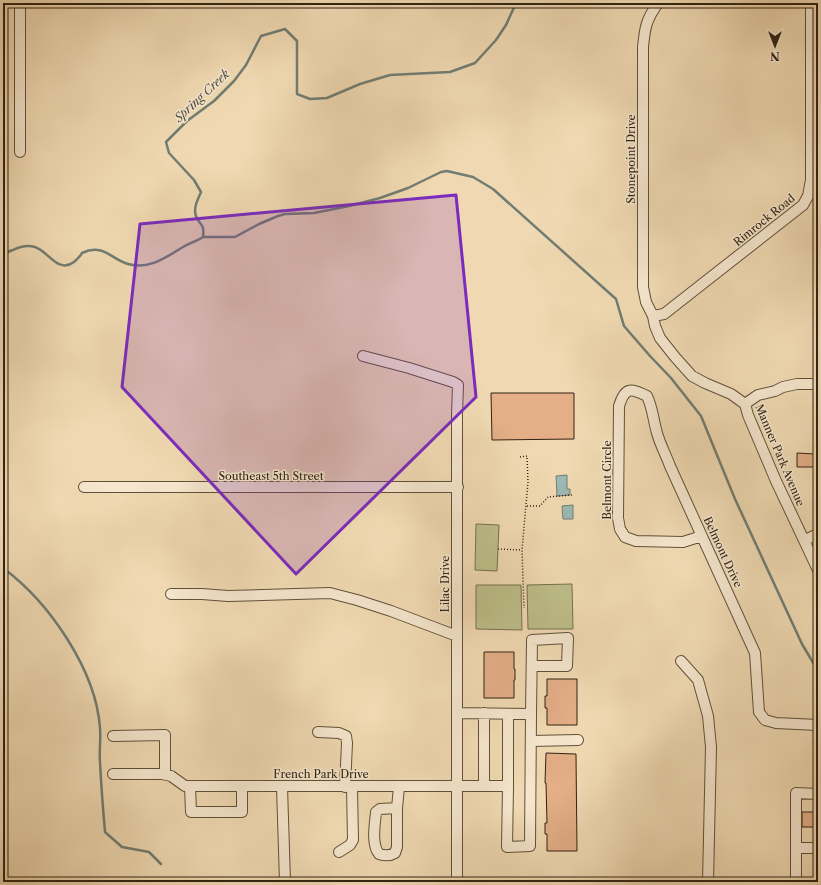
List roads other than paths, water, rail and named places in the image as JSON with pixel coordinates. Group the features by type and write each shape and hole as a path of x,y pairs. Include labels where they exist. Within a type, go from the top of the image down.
{"street":[{"path":"20,3 20,152"},
{"name":"Stonepoint Drive","path":"653,316 646,302 644,287 643,47 644,32 648,16 658,3"},
{"name":"Rimrock Road","path":"653,316 664,314 803,205 806,200 811,180 811,3"},
{"name":"Manner Park Avenue","path":"653,316 660,338 692,376 731,394 745,404 748,415 776,482 818,570"},
{"name":"Lilac Drive","path":"363,356 408,368 453,382 458,385 457,882"},
{"path":"745,404 758,395 775,391 783,387 797,384 818,384"},
{"name":"Belmont Circle","path":"647,396 635,390 627,391 622,396 620,406 618,518 620,529 625,537 636,541 683,542 702,536"},
{"name":"Belmont Drive","path":"647,396 653,409 658,435 670,466 756,653 757,706 759,712 765,720 776,723 818,725"},
{"name":"Southeast 5th Street","path":"84,488 458,487"},
{"path":"805,540 818,534"},
{"path":"171,594 228,596 330,593 378,606 429,624 457,636"},
{"path":"508,714 507,847 530,846 532,640 568,638 567,666 532,666"},
{"path":"681,661 698,680 708,716 711,747 708,882"},
{"path":"457,713 531,714"},
{"path":"484,713 484,786"},
{"path":"318,732 339,732 346,736 353,840 350,845 339,852"},
{"path":"113,736 165,735 165,774"},
{"path":"531,741 578,740"},
{"path":"113,774 165,774 171,776 188,786 191,812 242,812 242,786"},
{"name":"French Park Drive","path":"188,786 508,786"},
{"path":"282,786 285,882"},
{"path":"397,808 380,809 376,812 375,840 376,851 378,854 385,856 392,855 395,853 397,847 397,808 399,786"},
{"path":"796,882 796,794 818,794"},
{"path":"796,848 818,848"}],"water":[{"path":"567,475 567,489 570,489 570,495 557,496 556,476"},
{"path":"573,505 573,519 563,519 562,506"}],"waterway":[{"name":"Spring Creek","path":"3,256 18,248 32,246 40,249 58,264 68,265 74,262 82,253 89,250 96,250 106,253 128,264 143,265 157,262 203,237 203,229 195,213 196,204 201,192 194,180 169,153 166,142 187,121 214,101 234,81 246,65 261,36 285,29 297,41 297,94 310,99 327,98 360,84 390,75 450,72 475,63 496,40 506,25 516,3"},
{"path":"203,237 235,237 259,224 285,214 314,213 380,198 408,188 441,172 447,171 473,177 493,189 616,299 624,326 671,378 701,416 735,499 802,644 818,671"},
{"name":"Spring Creek","path":"3,292 7,303 3,314"},
{"path":"3,568 20,582 53,618 80,661 90,683 97,706 100,728 101,788 105,832 122,847 149,852 161,864"}]}
